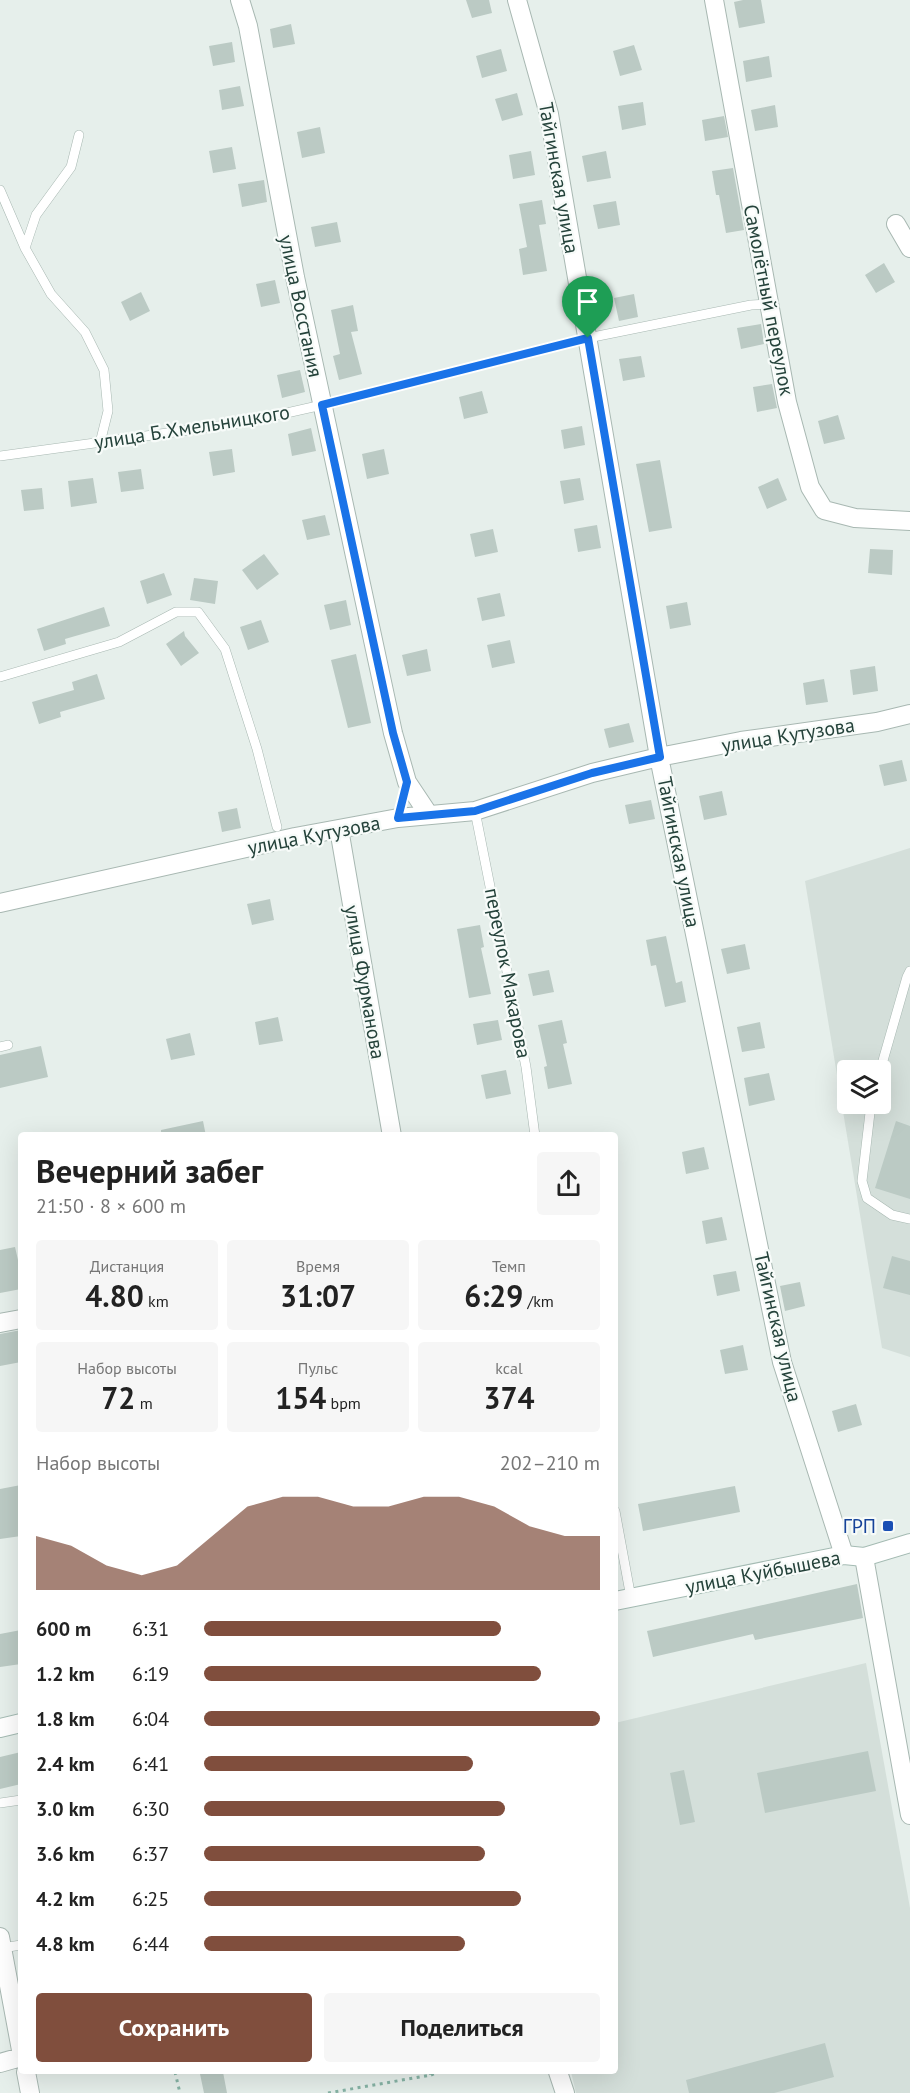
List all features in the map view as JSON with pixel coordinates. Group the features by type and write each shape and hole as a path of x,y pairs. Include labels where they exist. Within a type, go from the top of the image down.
{"street":[{"name":"улица Восстания","path":"240,0 248,26 295,277 393,733 407,782 429,815"},
{"name":"Тайгинская улица","path":"517,0 549,114 660,757 782,1362 844,1555"},
{"name":"Самолётный переулок","path":"714,0 787,402 810,486 824,510 855,518 910,520"},
{"path":"896,224 910,248"},
{"name":"улица Кутузова","path":"0,903 339,829 398,818 475,811 592,773 660,757 741,741 877,722 910,714"},
{"path":"398,818 407,782"},
{"name":"улица Фурманова","path":"339,829 391,1132"},
{"path":"0,1323 18,1320"},
{"name":"улица Куйбышева","path":"623,1599 844,1555 864,1557 910,1543"},
{"path":"864,1557 910,1815"},
{"path":"0,1728 18,1724"},
{"path":"1,1943 18,2034"},
{"path":"0,2063 18,2058"},
{"path":"26,2074 30,2093"},
{"path":"559,2074 565,2093"}],"lane":[{"path":"25,248 36,215 71,166 78,135"},
{"path":"0,190 25,248 51,294 85,332 104,370 108,411 100,443"},
{"name":"улица Б.Хмельницкого","path":"0,456 247,422 588,338 751,304 768,304"},
{"path":"0,677 119,642 176,612 198,612 225,649 257,749 277,827"},
{"name":"переулок Макарова","path":"475,811 526,1067 535,1132"},
{"path":"883,1060 910,971"},
{"path":"870,1114 862,1181 867,1198 892,1215 910,1219"},
{"path":"618,1544 623,1599"},
{"path":"0,1803 18,1800"},
{"path":"1,1943 18,1945"}],"path":[{"path":"175,2074 180,2093"},
{"path":"328,2093 426,2074"}],"shaded area":[{"path":"910,848 910,1357 882,1348 843,1114 891,1114 891,1060 837,1060 837,1075 805,881"},
{"path":"866,1663 910,1908 910,2093 576,2093 571,2074 618,2074 618,1722"}],"building":[{"path":"466,0 489,0 492,13 472,18"},
{"path":"761,0 765,23 739,28 734,2"},
{"path":"291,24 295,44 273,48 270,29"},
{"path":"232,42 235,62 213,66 209,46"},
{"path":"634,45 642,70 620,76 613,51"},
{"path":"501,49 507,71 482,78 476,56"},
{"path":"769,56 772,77 746,82 743,61"},
{"path":"240,86 244,106 222,110 219,90"},
{"path":"517,93 523,115 502,121 495,99"},
{"path":"643,102 646,125 622,130 618,106"},
{"path":"775,105 778,127 755,131 751,110"},
{"path":"724,116 728,137 705,141 702,120"},
{"path":"320,127 325,153 302,158 297,132"},
{"path":"232,147 236,169 213,173 209,151"},
{"path":"531,151 535,175 513,179 509,155"},
{"path":"606,151 611,178 587,182 582,156"},
{"path":"733,168 744,230 726,233 712,171"},
{"path":"264,180 267,202 242,207 238,184"},
{"path":"542,200 546,224 539,225 547,271 523,275 519,249 527,247 519,204"},
{"path":"616,201 620,225 598,229 593,205"},
{"path":"337,222 341,242 315,247 311,227"},
{"path":"884,263 895,282 876,293 865,275"},
{"path":"275,280 280,303 261,307 256,284"},
{"path":"141,292 150,311 130,321 121,302"},
{"path":"634,294 638,317 619,321 614,298"},
{"path":"353,305 358,331 351,332 362,374 339,380 333,356 340,354 331,310"},
{"path":"761,324 764,344 741,349 737,328"},
{"path":"641,356 645,377 623,381 619,359"},
{"path":"300,370 305,392 282,398 277,375"},
{"path":"772,384 777,408 757,412 753,387"},
{"path":"482,391 488,413 464,419 459,397"},
{"path":"838,415 845,439 824,444 818,421"},
{"path":"582,426 585,445 564,449 561,430"},
{"path":"311,428 316,451 292,456 288,434"},
{"path":"232,449 235,472 213,476 209,452"},
{"path":"384,449 389,474 367,479 362,454"},
{"path":"660,460 672,528 649,532 636,464"},
{"path":"141,469 144,489 121,492 118,472"},
{"path":"93,478 97,503 71,507 68,481"},
{"path":"580,478 584,500 564,504 560,481"},
{"path":"778,478 787,500 767,509 758,487"},
{"path":"42,488 44,509 24,511 21,490"},
{"path":"325,515 330,535 307,540 302,520"},
{"path":"597,525 601,548 578,552 574,529"},
{"path":"493,529 498,552 475,557 470,534"},
{"path":"870,549 893,550 892,575 868,573"},
{"path":"264,554 279,574 257,590 242,570"},
{"path":"164,573 172,595 147,604 140,581"},
{"path":"194,578 218,581 215,604 190,600"},
{"path":"500,593 505,616 482,621 477,598"},
{"path":"346,600 351,625 330,630 324,605"},
{"path":"687,602 691,625 670,629 666,606"},
{"path":"104,607 110,626 65,639 66,644 44,651 37,629"},
{"path":"261,620 269,642 248,650 240,627"},
{"path":"184,631 185,636 199,653 181,666 166,644"},
{"path":"510,640 515,663 492,668 487,645"},
{"path":"427,649 431,671 407,676 402,655"},
{"path":"356,654 371,723 348,728 331,660"},
{"path":"875,666 878,691 853,695 850,670"},
{"path":"97,674 105,699 60,712 61,717 39,724 32,702 74,690 72,682"},
{"path":"824,679 828,702 806,705 803,683"},
{"path":"629,723 634,742 609,748 604,729"},
{"path":"902,760 907,781 884,786 879,765"},
{"path":"722,791 727,815 704,820 699,796"},
{"path":"651,800 655,819 629,824 625,805"},
{"path":"237,808 241,828 222,832 218,812"},
{"path":"270,899 274,920 252,925 247,904"},
{"path":"480,925 484,947 481,948 491,994 469,998 457,929"},
{"path":"666,936 676,983 682,981 686,1002 665,1007 656,965 651,966 646,940"},
{"path":"745,944 750,969 727,974 721,949"},
{"path":"549,970 554,992 533,996 528,974"},
{"path":"278,1017 283,1041 259,1045 255,1022"},
{"path":"498,1020 502,1040 477,1045 473,1024"},
{"path":"562,1020 567,1043 563,1044 572,1084 548,1089 544,1067 547,1066 538,1025"},
{"path":"760,1022 765,1048 742,1052 737,1027"},
{"path":"190,1033 195,1055 171,1060 166,1039"},
{"path":"41,1046 48,1077 0,1088 0,1055"},
{"path":"506,1070 511,1094 486,1099 481,1075"},
{"path":"769,1073 775,1100 749,1106 744,1078"},
{"path":"203,1121 205,1132 161,1132 161,1130"},
{"path":"896,1121 910,1126 910,1199 875,1188"},
{"path":"704,1147 709,1169 686,1174 682,1152"},
{"path":"722,1217 727,1240 706,1244 702,1221"},
{"path":"15,1247 18,1260 18,1290 0,1293 0,1250"},
{"path":"892,1256 910,1261 910,1295 883,1288"},
{"path":"736,1271 740,1291 717,1296 713,1275"},
{"path":"800,1282 805,1306 785,1311 780,1286"},
{"path":"18,1331 18,1363 0,1366 0,1334"},
{"path":"743,1345 748,1370 725,1374 720,1350"},
{"path":"856,1404 862,1425 838,1432 832,1411"},
{"path":"18,1486 18,1536 0,1539 0,1489"},
{"path":"735,1486 740,1512 643,1531 638,1504"},
{"path":"857,1584 863,1618 755,1640 753,1634 653,1657 647,1631"},
{"path":"18,1631 18,1664 0,1667 0,1634"},
{"path":"868,1751 876,1791 765,1813 757,1773"},
{"path":"18,1753 18,1785 0,1789 0,1757"},
{"path":"684,1770 695,1822 680,1825 670,1773"},
{"path":"825,2043 834,2077 774,2093 689,2093 686,2080"},
{"path":"200,2074 223,2074 227,2093 204,2093"}],"place":[{"name":"ГРП","path":"888,1526"}],"route":[{"path":"588,338 660,757 592,773 475,811 398,818 407,782 393,733 322,405 588,338"}]}
